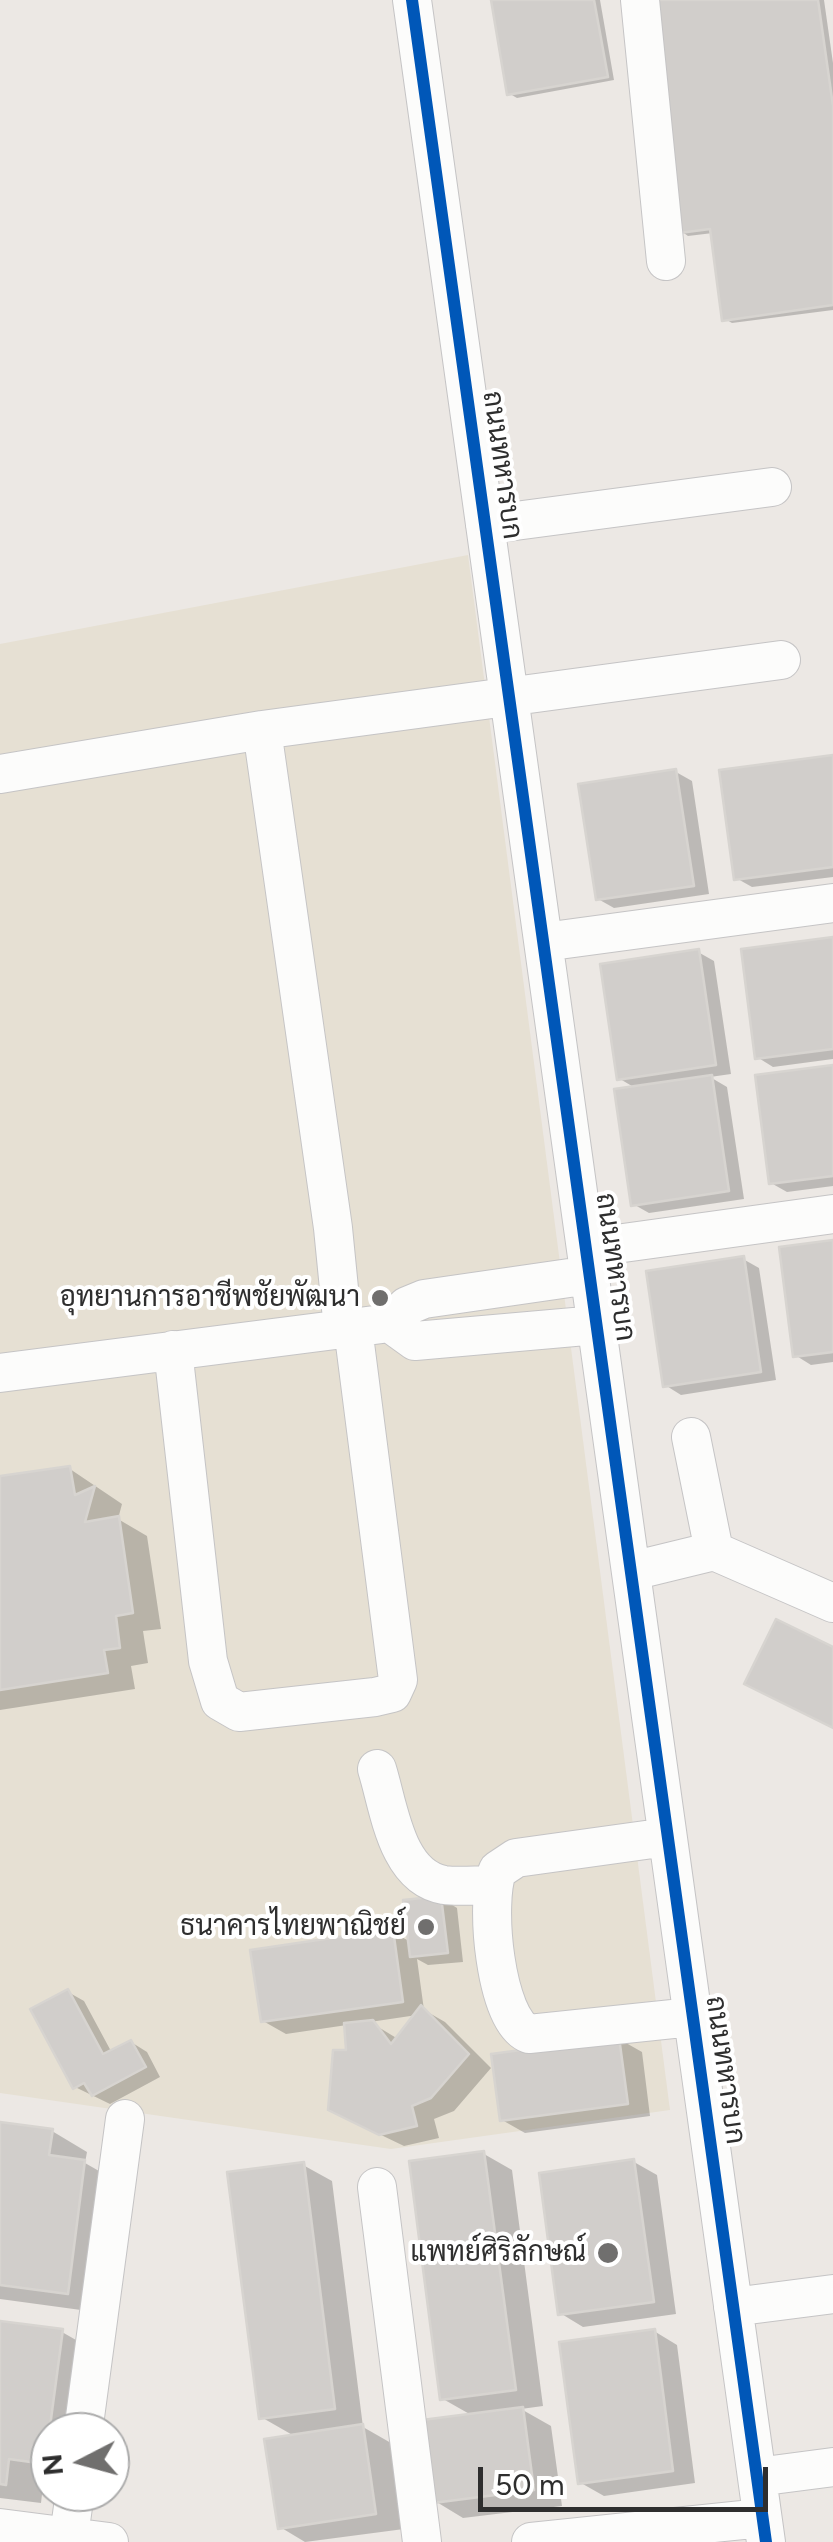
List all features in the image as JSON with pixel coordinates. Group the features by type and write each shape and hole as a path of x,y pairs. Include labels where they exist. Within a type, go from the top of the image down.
{"street":[{"path":"640,0 666,261"},
{"name":"ถนนทหารบก","path":"416,2 508,694 764,2530"},
{"path":"485,525 772,488"},
{"path":"0,774 508,694 781,660"},
{"path":"173,1350 208,1662 220,1701 239,1712 392,1693 398,1680 362,1327 333,1228 262,730"},
{"path":"544,942 833,903"},
{"path":"0,1373 362,1327 424,1299 833,1214"},
{"path":"362,1327 415,1342 597,1325"},
{"path":"691,1437 714,1551"},
{"path":"632,1571 714,1551 833,1603"},
{"path":"376,1769 407,1862 422,1877 443,1885 491,1886"},
{"path":"667,1837 516,1858 498,1870 491,1886 504,2006 519,2030 555,2034 692,2017"},
{"path":"86,2412 125,2119"},
{"path":"378,2187 422,2542"},
{"path":"733,2307 833,2294"},
{"path":"757,2478 833,2467"},
{"path":"69,2536 72,2512"},
{"path":"0,2528 109,2542"},
{"path":"531,2542 764,2530"}],"shaded area":[{"name":"อุทยานการอาชีพชัยพัฒนา","path":"468,555 670,2110 391,2149 0,2093 0,644"}],"building":[{"path":"491,0 594,0 608,77 507,95"},
{"path":"648,0 818,0 833,106 833,305 722,321 710,229 679,233"},
{"path":"833,755 833,867 734,880 719,770"},
{"path":"676,769 694,886 596,900 578,784"},
{"path":"833,937 833,1049 755,1059 741,949"},
{"path":"699,949 716,1065 617,1080 600,964"},
{"path":"833,1065 833,1176 769,1184 755,1075"},
{"path":"712,1075 729,1191 631,1206 614,1089"},
{"path":"833,1240 833,1352 793,1357 779,1247"},
{"path":"744,1256 761,1372 663,1387 646,1271"},
{"path":"70,1466 75,1495 95,1486 85,1522 119,1516 133,1613 116,1616 120,1648 104,1650 108,1673 0,1690 0,1476"},
{"path":"776,1619 833,1647 833,1728 744,1684"},
{"name":"ธนาคารไทยพาณิชย์","path":"441,1896 448,1953 410,1957 403,1900"},
{"path":"393,1929 403,2002 261,2022 250,1950"},
{"path":"68,1989 103,2054 131,2040 146,2067 92,2096 84,2083 73,2089 30,2009"},
{"path":"421,2005 469,2054 431,2098 412,2106 417,2126 379,2135 328,2110 333,2050 346,2050 344,2023 373,2020 391,2044"},
{"path":"619,2037 628,2104 500,2121 491,2054"},
{"path":"0,2122 53,2129 49,2155 85,2160 68,2294 0,2285"},
{"path":"484,2151 516,2390 440,2400 409,2161"},
{"path":"634,2159 654,2302 558,2315 539,2173"},
{"path":"304,2162 335,2409 259,2419 227,2172"},
{"path":"0,2321 63,2329 52,2412 30,2412 30,2462 9,2459 6,2485 0,2484"},
{"path":"655,2329 673,2471 578,2484 559,2342"},
{"path":"523,2407 534,2490 433,2503 422,2420"},
{"path":"363,2424 376,2514 278,2529 264,2439"}],"cycle path":[{"path":"412,0 766,2542"}],"place":[{"name":"อุทยานการอาชีพชัยพัฒนา","path":"380,1298"},
{"name":"ธนาคารไทยพาณิชย์","path":"426,1927"},
{"name":"แพทย์ศิริลักษณ์","path":"608,2253"}]}
